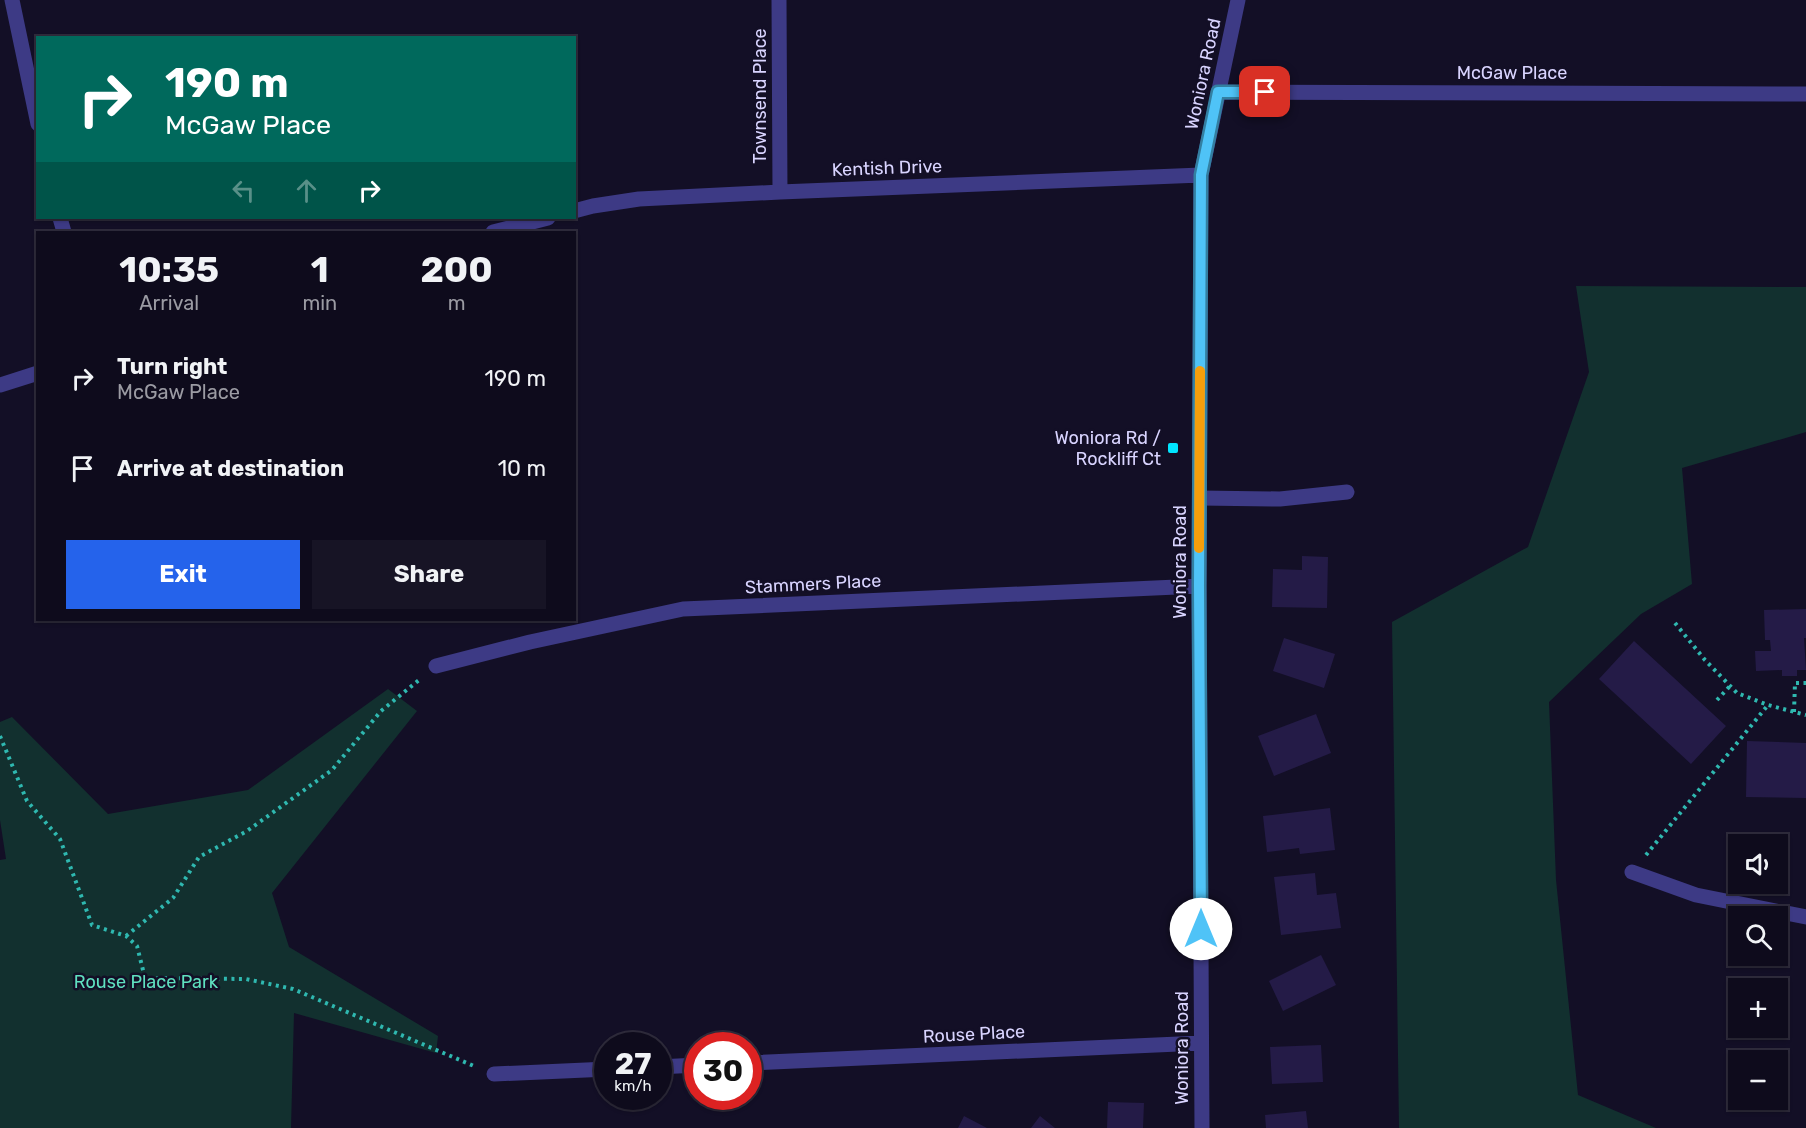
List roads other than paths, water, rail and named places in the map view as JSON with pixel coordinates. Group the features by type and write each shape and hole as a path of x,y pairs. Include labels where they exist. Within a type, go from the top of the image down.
{"street":[{"path":"12,0 36,114"},
{"name":"Townsend Place","path":"779,0 780,192"},
{"name":"Woniora Road","path":"1202,1128 1199,586 1201,175 1238,0"},
{"name":"McGaw Place","path":"1218,92 1806,94"},
{"name":"Kentish Drive","path":"576,210 639,199 1201,175"},
{"path":"497,231 544,219"},
{"path":"0,385 36,374"},
{"path":"1200,498 1280,499 1347,492"},
{"name":"Stammers Place","path":"436,666 530,642 683,609 1199,586"},
{"path":"1632,872 1696,895 1806,917"},
{"name":"Rouse Place","path":"762,1062 1201,1043"},
{"path":"495,1074 594,1070"}],"place":[{"name":"Woniora Rd / Rockliff Ct","path":"1173,448"}],"park label":[{"name":"Rouse Place Park","path":"146,982"}]}
